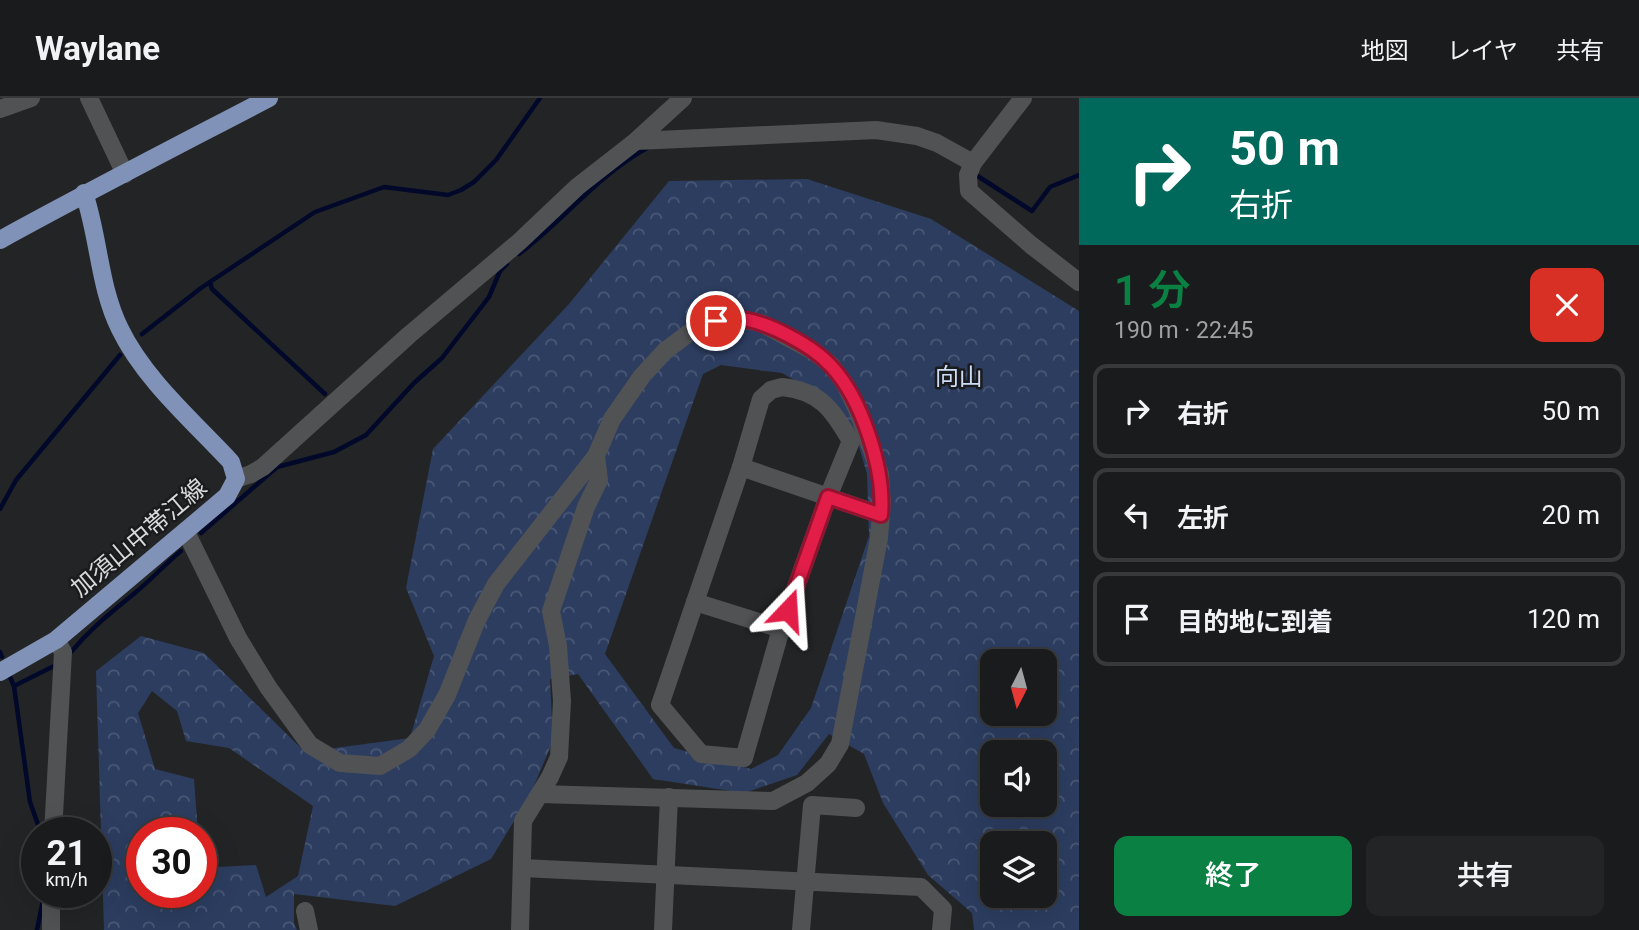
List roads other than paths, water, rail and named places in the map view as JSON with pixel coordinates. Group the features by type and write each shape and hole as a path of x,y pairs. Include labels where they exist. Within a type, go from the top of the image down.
{"main road":[{"path":"0,240 269,98"},
{"name":"加須山中帯江線","path":"0,672 56,640 227,496 236,479 231,462 147,371 120,329 106,288 85,193"}],"street":[{"path":"0,109 31,98"},
{"path":"89,98 125,174"},
{"path":"236,479 263,467 409,335 519,242 577,187 636,141 683,98"},
{"path":"1023,98 973,163 968,175 969,191 1031,246 1079,282"},
{"path":"636,141 876,130 917,136 937,143 973,163"},
{"path":"186,532 238,638 268,687 310,745 340,763 380,765 409,749 427,730 447,695 477,620 496,584 596,456 612,419 642,376 665,351 688,333 716,321 738,319 761,324 813,351 831,365 845,384 857,409 880,474 881,515 840,744 828,764 807,783 772,801"},
{"path":"782,387 800,389 831,407 852,441 828,497 781,629 744,758 701,754 660,705 741,467 761,399 771,390 782,387"},
{"path":"520,930 523,821 559,757 562,701 558,646 551,611 586,507 599,480 596,456"},
{"path":"741,467 881,515"},
{"path":"695,602 781,629"},
{"path":"54,817 63,652 56,640"},
{"path":"540,794 772,801 856,808"},
{"path":"663,930 669,797"},
{"path":"801,930 812,804"},
{"path":"522,868 921,887 943,909 941,930"},
{"path":"51,908 51,930"},
{"path":"305,911 309,930"}],"waterway":[{"path":"142,334 201,288 315,212 384,187 448,195 461,190 474,182 496,160 540,98"},
{"path":"519,254 613,171 647,148"},
{"path":"976,175 1032,211 1050,187 1079,175"},
{"path":"201,533 277,467 334,452 366,435 414,383 442,358 489,297 500,271 507,264"},
{"path":"210,282 212,289 325,394"},
{"path":"0,509 16,480 120,355"},
{"path":"72,651 95,627 181,551"},
{"path":"0,652 2,657"},
{"path":"14,686 54,666"},
{"path":"10,677 14,686 30,802 35,817"},
{"path":"37,930 41,908"}],"park label":[{"name":"向山","path":"959,377"}]}
